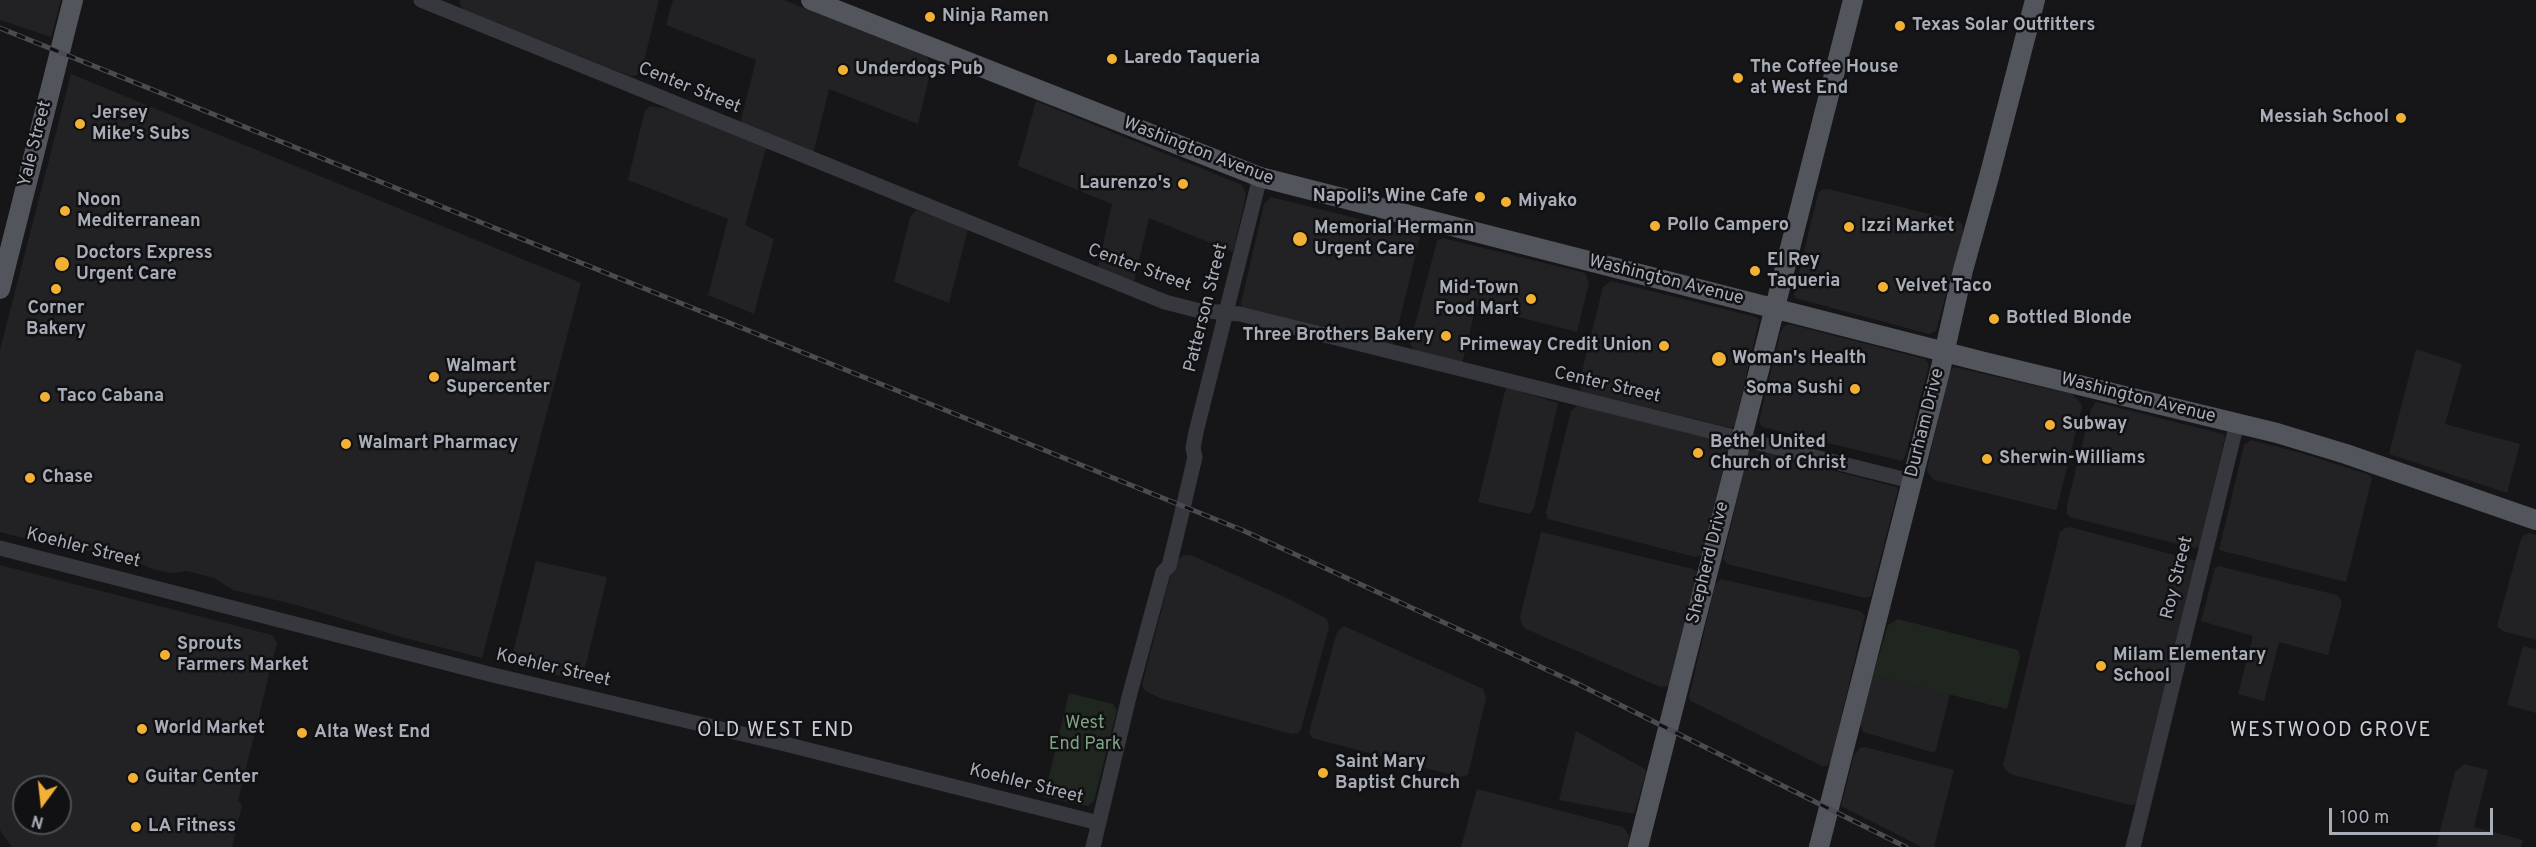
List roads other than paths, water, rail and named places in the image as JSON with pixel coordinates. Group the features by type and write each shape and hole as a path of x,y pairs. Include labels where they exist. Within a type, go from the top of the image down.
{"main road":[{"name":"Yale Street","path":"0,289 73,0"},
{"name":"Washington Avenue","path":"811,0 1260,177 2312,443 2536,520"},
{"name":"Shepherd Drive","path":"1638,847 1853,0"},
{"name":"Durham Drive","path":"1819,847 1960,280 1998,145 2034,0"}],"street":[{"name":"Center Street","path":"421,0 1165,302 1196,310 1240,314 1568,398 1741,438 1911,481"},
{"name":"Patterson Street","path":"1093,847 1163,572 1169,566 1195,457 1192,448 1260,177"},
{"name":"Roy Street","path":"2133,847 2237,423"},
{"name":"Koehler Street","path":"0,548 493,675 767,740 1099,823"}],"railway":[{"path":"0,28 1242,530 1578,684 1906,847"}],"place":[{"name":"Ninja Ramen","path":"930,17"},
{"name":"Texas Solar Outfitters","path":"1900,26"},
{"name":"Laredo Taqueria","path":"1112,59"},
{"name":"Underdogs Pub","path":"843,70"},
{"name":"The Coffee House at West End","path":"1738,78"},
{"name":"Messiah School","path":"2401,118"},
{"name":"Jersey Mike's Subs","path":"80,124"},
{"name":"Laurenzo's","path":"1183,184"},
{"name":"Napoli's Wine Cafe","path":"1480,197"},
{"name":"Miyako","path":"1506,202"},
{"name":"Noon Mediterranean","path":"65,211"},
{"name":"Pollo Campero","path":"1655,226"},
{"name":"Izzi Market","path":"1849,227"},
{"name":"Memorial Hermann Urgent Care","path":"1300,239"},
{"name":"Doctors Express Urgent Care","path":"62,264"},
{"name":"El Rey Taqueria","path":"1755,271"},
{"name":"Velvet Taco","path":"1883,287"},
{"name":"Corner Bakery","path":"56,289"},
{"name":"Mid-Town Food Mart","path":"1531,299"},
{"name":"Bottled Blonde","path":"1994,319"},
{"name":"Three Brothers Bakery","path":"1446,336"},
{"name":"Primeway Credit Union","path":"1664,346"},
{"name":"Woman's Health","path":"1719,359"},
{"name":"Walmart Supercenter","path":"434,377"},
{"name":"Soma Sushi","path":"1855,389"},
{"name":"Taco Cabana","path":"45,397"},
{"name":"Subway","path":"2050,425"},
{"name":"Walmart Pharmacy","path":"346,444"},
{"name":"Bethel United Church of Christ","path":"1698,453"},
{"name":"Sherwin-Williams","path":"1987,459"},
{"name":"Chase","path":"30,478"},
{"name":"Sprouts Farmers Market","path":"165,655"},
{"name":"Milam Elementary School","path":"2101,666"},
{"name":"World Market","path":"142,729"},
{"name":"Alta West End","path":"302,733"},
{"name":"Saint Mary Baptist Church","path":"1323,773"},
{"name":"Guitar Center","path":"133,778"},
{"name":"LA Fitness","path":"136,827"}],"district":[{"name":"OLD WEST END","path":"776,732"},
{"name":"WESTWOOD GROVE","path":"2331,732"}],"park label":[{"name":"West End Park","path":"1085,734"}]}
